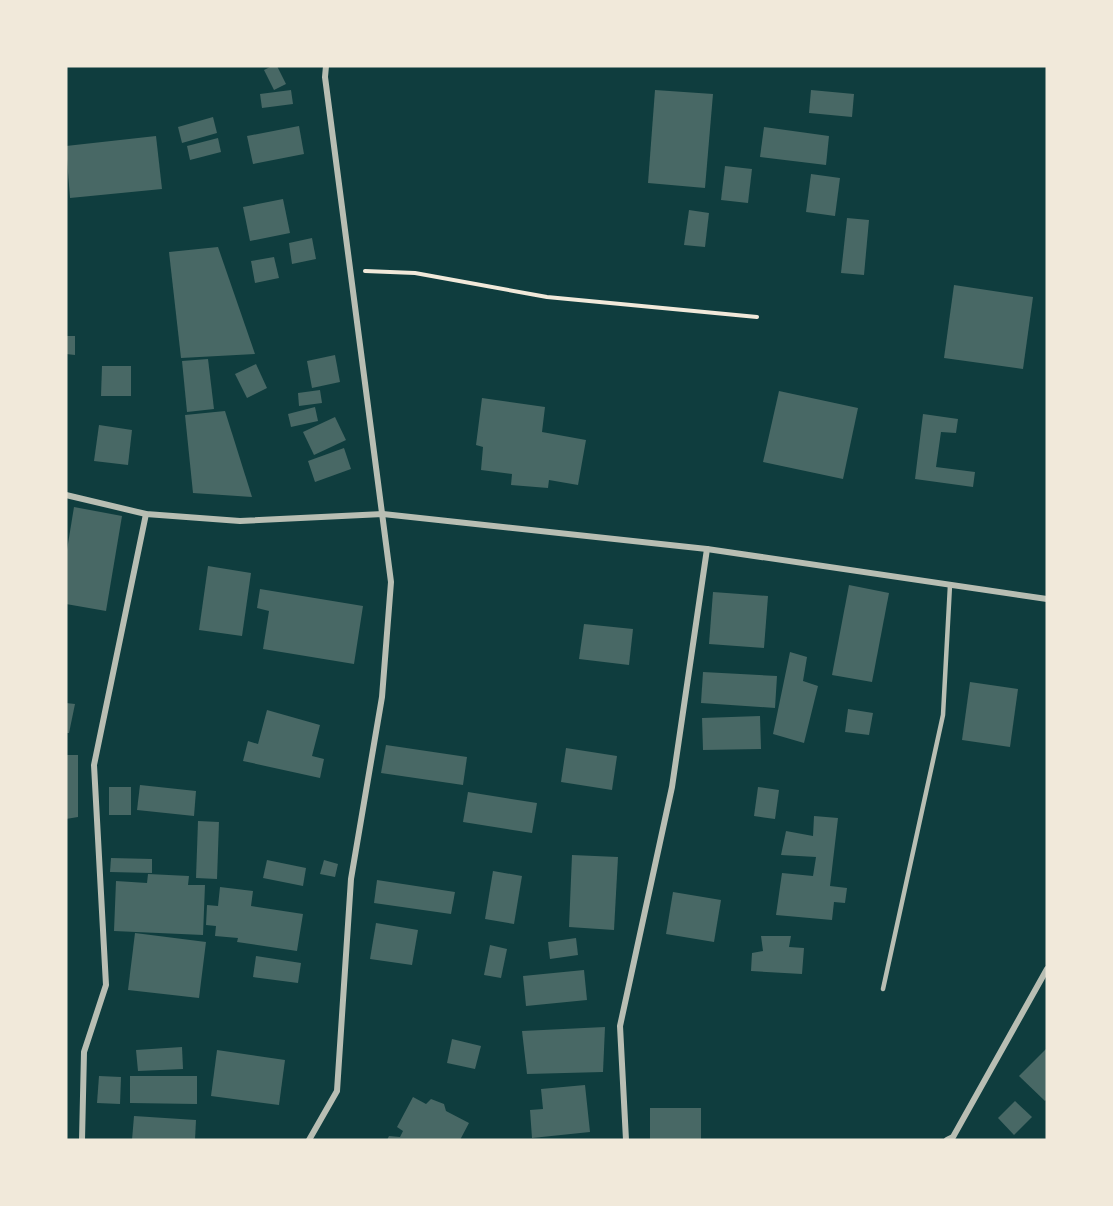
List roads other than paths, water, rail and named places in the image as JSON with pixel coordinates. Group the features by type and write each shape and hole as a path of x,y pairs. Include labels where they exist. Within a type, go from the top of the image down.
{"street":[{"path":"309,1140 337,1091 351,879 382,697 391,582 325,77 326,66"},
{"path":"66,495 146,513 240,521 383,514 707,549 1047,599"},
{"path":"82,1140 84,1052 106,985 94,765 146,513"},
{"path":"626,1140 620,1026 672,787 707,549"},
{"path":"947,1140 954,1137 1047,969"}],"lane":[{"path":"884,989 944,716 950,585"}]}
